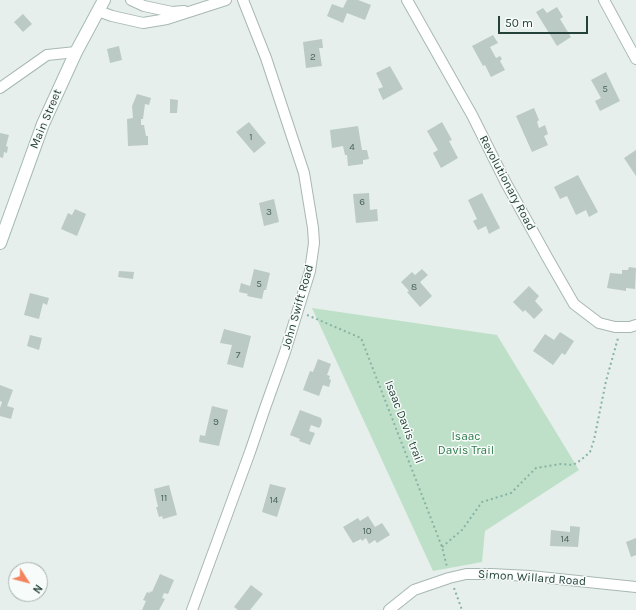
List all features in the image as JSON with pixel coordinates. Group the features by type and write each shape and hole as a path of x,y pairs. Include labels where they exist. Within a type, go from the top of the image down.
{"main road":[{"name":"Main Street","path":"0,243 42,124 76,52 101,5"}],"street":[{"path":"131,0 144,6 172,12 200,9"},
{"path":"101,5 112,16 144,23 167,20 226,0"},
{"name":"John Swift Road","path":"192,610 299,312 310,271 314,243 304,173 266,58 243,0"},
{"name":"Revolutionary Road","path":"407,0 472,115 506,183 574,304 599,323 615,327 630,327 636,325"},
{"path":"604,0 636,59"},
{"path":"0,88 48,55 76,52"},
{"name":"Simon Willard Road","path":"389,610 393,605 414,590 466,574 530,576 636,587"}],"path":[{"name":"Isaac Davis trail","path":"299,312 361,338 442,547 449,578 462,610"},
{"path":"442,547 462,530 482,502 511,493 536,468 561,464 573,465 590,452 594,440 606,381 616,343 622,327"}],"green space":[{"name":"Isaac Davis Trail","path":"312,308 497,335 579,470 485,531 482,562 433,571"}],"building":[{"path":"347,0 358,0 371,5 365,20 347,13 343,23 327,16 332,4 343,8"},
{"path":"557,7 563,17 560,19 571,37 557,46 536,12 543,8 547,13"},
{"path":"23,14 32,24 23,32 14,22"},
{"path":"493,35 498,43 490,47 496,58 500,56 502,59 500,61 505,70 491,77 472,46"},
{"path":"322,39 323,48 319,48 322,66 306,68 303,42"},
{"path":"119,46 122,60 110,63 107,49"},
{"path":"390,66 403,89 383,100 378,89 383,87 376,73"},
{"path":"606,72 620,101 600,111 595,101 601,98 591,80"},
{"path":"137,94 151,98 149,105 145,104 143,119 141,119 141,125 144,125 146,136 148,136 148,145 128,146 127,119 133,118 132,106"},
{"path":"170,99 178,100 177,113 170,113"},
{"path":"534,108 539,120 537,122 539,128 545,125 548,134 544,136 548,145 532,152 516,116"},
{"path":"249,122 266,143 254,153 236,132"},
{"path":"442,122 452,140 449,141 458,158 441,168 433,153 438,150 427,131"},
{"path":"358,126 362,150 367,150 369,159 363,160 363,164 348,166 347,155 345,155 343,146 332,148 330,130"},
{"path":"0,133 9,135 6,146 8,147 7,153 4,152 3,158 0,157"},
{"path":"636,150 636,176 624,158"},
{"path":"578,175 598,212 589,217 586,210 576,215 567,196 560,199 554,187"},
{"path":"369,193 370,210 377,209 378,221 356,223 353,194"},
{"path":"482,193 500,228 489,234 486,226 478,230 473,221 477,219 468,200"},
{"path":"274,199 279,222 264,226 259,203"},
{"path":"75,209 86,214 77,236 61,229 68,213 72,215"},
{"path":"629,267 636,268 635,289 626,288 626,291 607,288 610,273 622,274 622,270 628,270"},
{"path":"254,269 270,273 262,299 247,296 248,294 239,292 241,283 250,286"},
{"path":"422,269 428,275 420,282 432,296 420,307 407,292 409,291 401,282 412,272 415,275"},
{"path":"119,271 134,272 133,279 118,277"},
{"path":"529,286 539,296 535,301 543,310 534,319 525,310 523,312 513,302"},
{"path":"30,293 49,298 47,305 43,303 39,319 24,315"},
{"path":"224,329 251,336 243,368 227,364 232,345 220,343"},
{"path":"560,332 574,341 565,355 562,353 553,365 533,351 545,334 554,340"},
{"path":"30,335 42,338 39,350 27,346"},
{"path":"318,359 331,364 327,375 330,376 329,379 331,380 329,387 323,385 319,396 303,390 310,371 313,372"},
{"path":"0,385 13,390 7,406 14,408 11,419 0,416 2,402 0,401"},
{"path":"212,406 228,410 219,446 199,442 200,435 205,436"},
{"path":"300,410 321,418 322,421 319,428 311,425 309,431 315,433 310,445 299,441 300,439 290,435"},
{"path":"270,484 286,488 277,517 262,512"},
{"path":"169,485 177,515 163,519 162,516 159,517 156,507 158,507 154,489"},
{"path":"368,516 375,527 382,523 390,535 377,543 375,540 369,544 366,538 362,541 361,539 353,543 343,527 358,518 360,521"},
{"path":"570,526 580,527 578,547 550,546 551,530 570,532"},
{"path":"636,538 636,555 631,557 626,542"},
{"path":"160,574 174,580 168,594 164,593 162,598 165,599 159,610 142,610 146,601 143,600 147,592 152,592"},
{"path":"251,585 263,594 250,610 238,610 234,607"}]}
